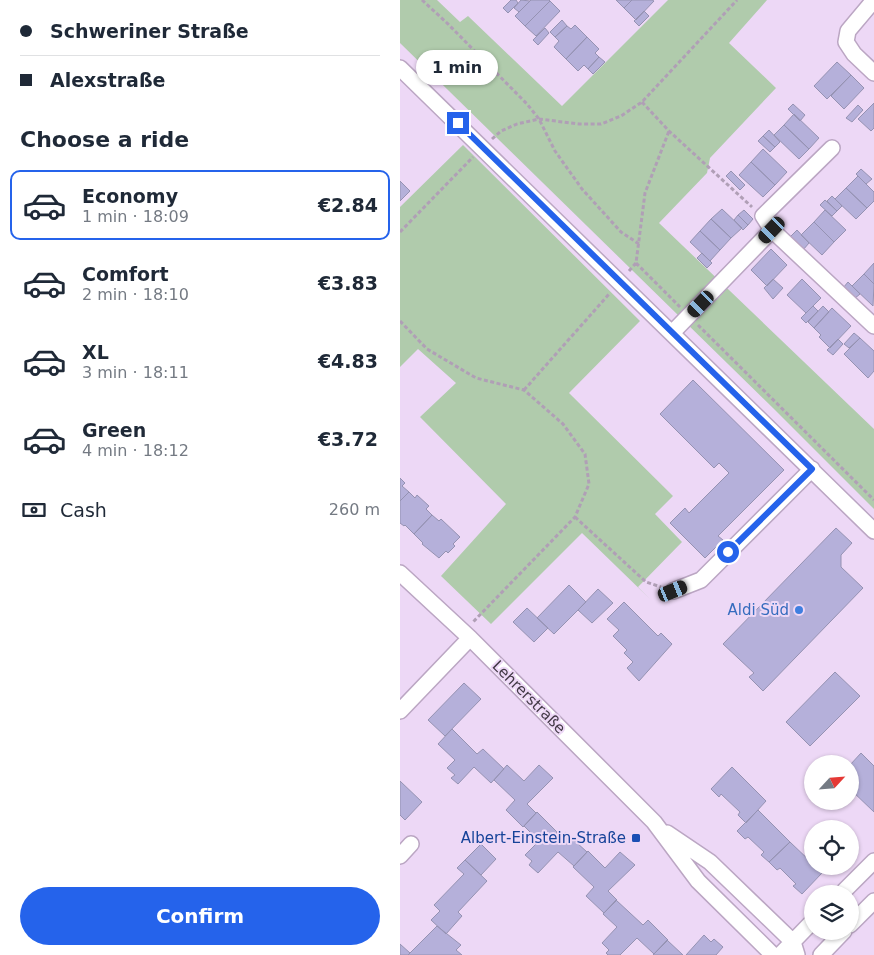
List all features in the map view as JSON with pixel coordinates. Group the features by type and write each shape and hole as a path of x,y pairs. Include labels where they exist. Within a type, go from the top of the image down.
{"street":[{"path":"874,0 848,31 846,42 854,54 874,73"},
{"path":"402,75 483,148 812,469 871,522"},
{"path":"832,148 763,216 772,230 874,326"},
{"path":"672,333 772,230"},
{"path":"673,591 701,580 812,469"},
{"name":"Lehrerstraße","path":"400,573 467,635 656,825 698,881 773,955"},
{"path":"400,712 467,635"},
{"name":"Lehrerstraße","path":"656,825 710,862 795,949"},
{"path":"400,856 411,844"},
{"path":"850,885 874,861"},
{"path":"859,916 874,901"},
{"path":"780,955 795,949 804,935"},
{"path":"821,955 835,940"}],"path":[{"path":"422,0 514,90 539,119 555,151 582,189 620,232 639,244"},
{"path":"400,232 502,130 539,119 579,124 601,124 621,116 642,102 737,0"},
{"path":"642,102 669,131 756,212 763,216"},
{"path":"524,390 636,263 645,192 669,131"},
{"path":"636,263 874,500"},
{"path":"400,321 427,349 476,378 524,390 563,424 585,454 589,484 576,517 467,635"},
{"path":"576,517 646,582 673,591"}],"green space":[{"path":"400,0 437,0 460,22 468,16 562,106 668,0 767,0 729,43 776,88 710,158 707,173 659,223 874,429 874,509 400,43"},
{"path":"463,145 640,321 569,393 673,496 655,514 682,542 638,587 652,601 582,533 491,624 441,576 506,504 420,417 456,383 418,349 400,367 400,207"}],"building":[{"path":"511,0 516,0 518,3 508,13 503,8"},
{"path":"521,0 530,1 519,12 514,8"},
{"path":"531,0 549,0 525,26 515,16"},
{"path":"616,0 632,0 624,8"},
{"path":"632,0 654,1 636,20 624,8"},
{"path":"550,1 560,11 536,36 525,26"},
{"path":"644,11 649,16 639,26 634,21"},
{"path":"562,20 567,26 555,37 550,32"},
{"path":"575,25 587,37 566,59 554,47 559,41 555,37 567,26 571,29"},
{"path":"545,28 549,33 538,45 533,40"},
{"path":"587,37 599,49 595,53 599,57 588,69 584,65 578,71 566,59"},
{"path":"599,57 605,62 593,74 588,69"},
{"path":"837,62 851,75 827,99 814,86"},
{"path":"851,75 864,88 844,109 831,96"},
{"path":"874,103 874,128 871,131 858,119"},
{"path":"793,104 805,115 800,121 788,109"},
{"path":"858,105 863,110 852,122 846,118"},
{"path":"794,114 819,138 809,149 784,125"},
{"path":"784,125 809,149 799,159 774,135"},
{"path":"769,130 780,142 775,147 763,136"},
{"path":"763,136 775,147 770,152 758,141"},
{"path":"763,149 787,172 775,185 751,162"},
{"path":"751,162 775,185 763,197 739,175"},
{"path":"861,169 872,179 866,184 856,174"},
{"path":"731,171 745,185 740,190 726,176"},
{"path":"858,176 874,192 874,201 867,208 846,188"},
{"path":"400,181 410,191 400,201"},
{"path":"846,188 867,208 856,219 835,199"},
{"path":"832,196 842,206 837,211 827,201"},
{"path":"825,200 837,211 832,216 820,205"},
{"path":"722,209 742,228 731,238 711,219"},
{"path":"744,210 753,219 748,225 738,215"},
{"path":"825,210 846,230 834,242 814,222"},
{"path":"738,215 748,225 743,230 734,220"},
{"path":"711,219 731,238 720,250 700,231"},
{"path":"814,222 834,242 822,255 801,235"},
{"path":"797,230 809,243 803,250 790,237"},
{"path":"700,231 720,250 710,261 690,242"},
{"path":"771,249 787,265 767,286 751,270"},
{"path":"702,253 712,263 707,268 697,258"},
{"path":"874,263 874,284 864,274"},
{"path":"864,274 874,284 873,306 852,286"},
{"path":"773,279 783,288 773,299 764,288"},
{"path":"802,279 821,298 806,313 787,295"},
{"path":"848,282 860,294 854,299 843,288"},
{"path":"813,306 818,311 806,323 801,318"},
{"path":"823,306 829,312 814,328 808,322"},
{"path":"832,308 851,326 830,348 819,337 821,335 814,328"},
{"path":"854,333 860,338 849,348 844,344"},
{"path":"860,338 874,351 874,371 868,378 844,354"},
{"path":"838,339 843,344 833,355 827,350"},
{"path":"693,380 784,470 718,536 723,540 705,558 670,523 685,508 689,513 729,473 719,463 714,468 660,414"},
{"path":"400,478 405,483 402,486 409,492 400,501"},
{"path":"409,492 415,498 417,495 429,506 426,509 432,515 414,534 405,525 400,523 400,501"},
{"path":"432,515 439,521 441,519 460,537 448,553 446,551 439,558 422,544 414,534"},
{"name":"Aldi Süd","path":"836,528 852,543 841,555 841,567 863,588 763,691 749,677 754,673 723,644"},
{"path":"569,585 586,602 554,634 537,618"},
{"path":"598,589 613,603 592,623 578,610"},
{"path":"624,602 658,636 661,633 672,644 639,681 627,668 633,662 624,653 627,650 613,636 619,630 607,619"},
{"path":"527,608 548,628 534,642 513,622"},
{"path":"835,672 860,696 810,746 786,722"},
{"path":"464,683 481,699 445,736 428,720"},
{"path":"452,729 477,754 483,749 504,769 491,783 474,767 458,784 451,778 455,775 447,768 455,760 438,744"},
{"path":"861,753 874,766 874,812 859,798 859,755"},
{"path":"507,765 524,781 539,765 553,778 527,804 536,813 523,827 506,810 515,800 494,780"},
{"path":"732,767 766,801 746,823 738,815 740,812 721,794 719,797 711,789"},
{"path":"400,781 422,802 405,820 400,815"},
{"path":"758,810 790,842 769,862 761,855 764,852 748,837 745,839 737,831"},
{"path":"537,812 560,837 565,832 587,852 574,866 558,852 538,873 529,865 532,861 525,855 539,841 524,826"},
{"path":"790,842 804,855 804,875 820,875 811,885 804,885 802,894 793,886 796,884 780,868 777,870 769,862"},
{"path":"481,844 496,859 481,875 465,860"},
{"path":"588,851 605,868 620,852 635,865 608,891 617,900 604,913 586,896 594,887 573,867"},
{"path":"465,860 487,881 458,912 462,916 446,934 431,920 440,911 434,905 464,874 457,868"},
{"path":"616,900 643,925 648,920 668,940 654,954 637,938 620,955 608,955 606,953 609,950 602,943 617,927 603,914"},
{"path":"437,926 461,945 456,950 462,955 408,955"},
{"path":"704,935 711,942 714,939 723,947 716,955 686,955"},
{"path":"667,940 683,955 653,955"},
{"path":"400,944 410,953 408,955 400,955"}],"place":[{"name":"Aldi Süd","path":"799,610"},
{"name":"Albert-Einstein-Straße","path":"636,838"}],"route":[{"path":"458,123 812,469 728,552"}]}
